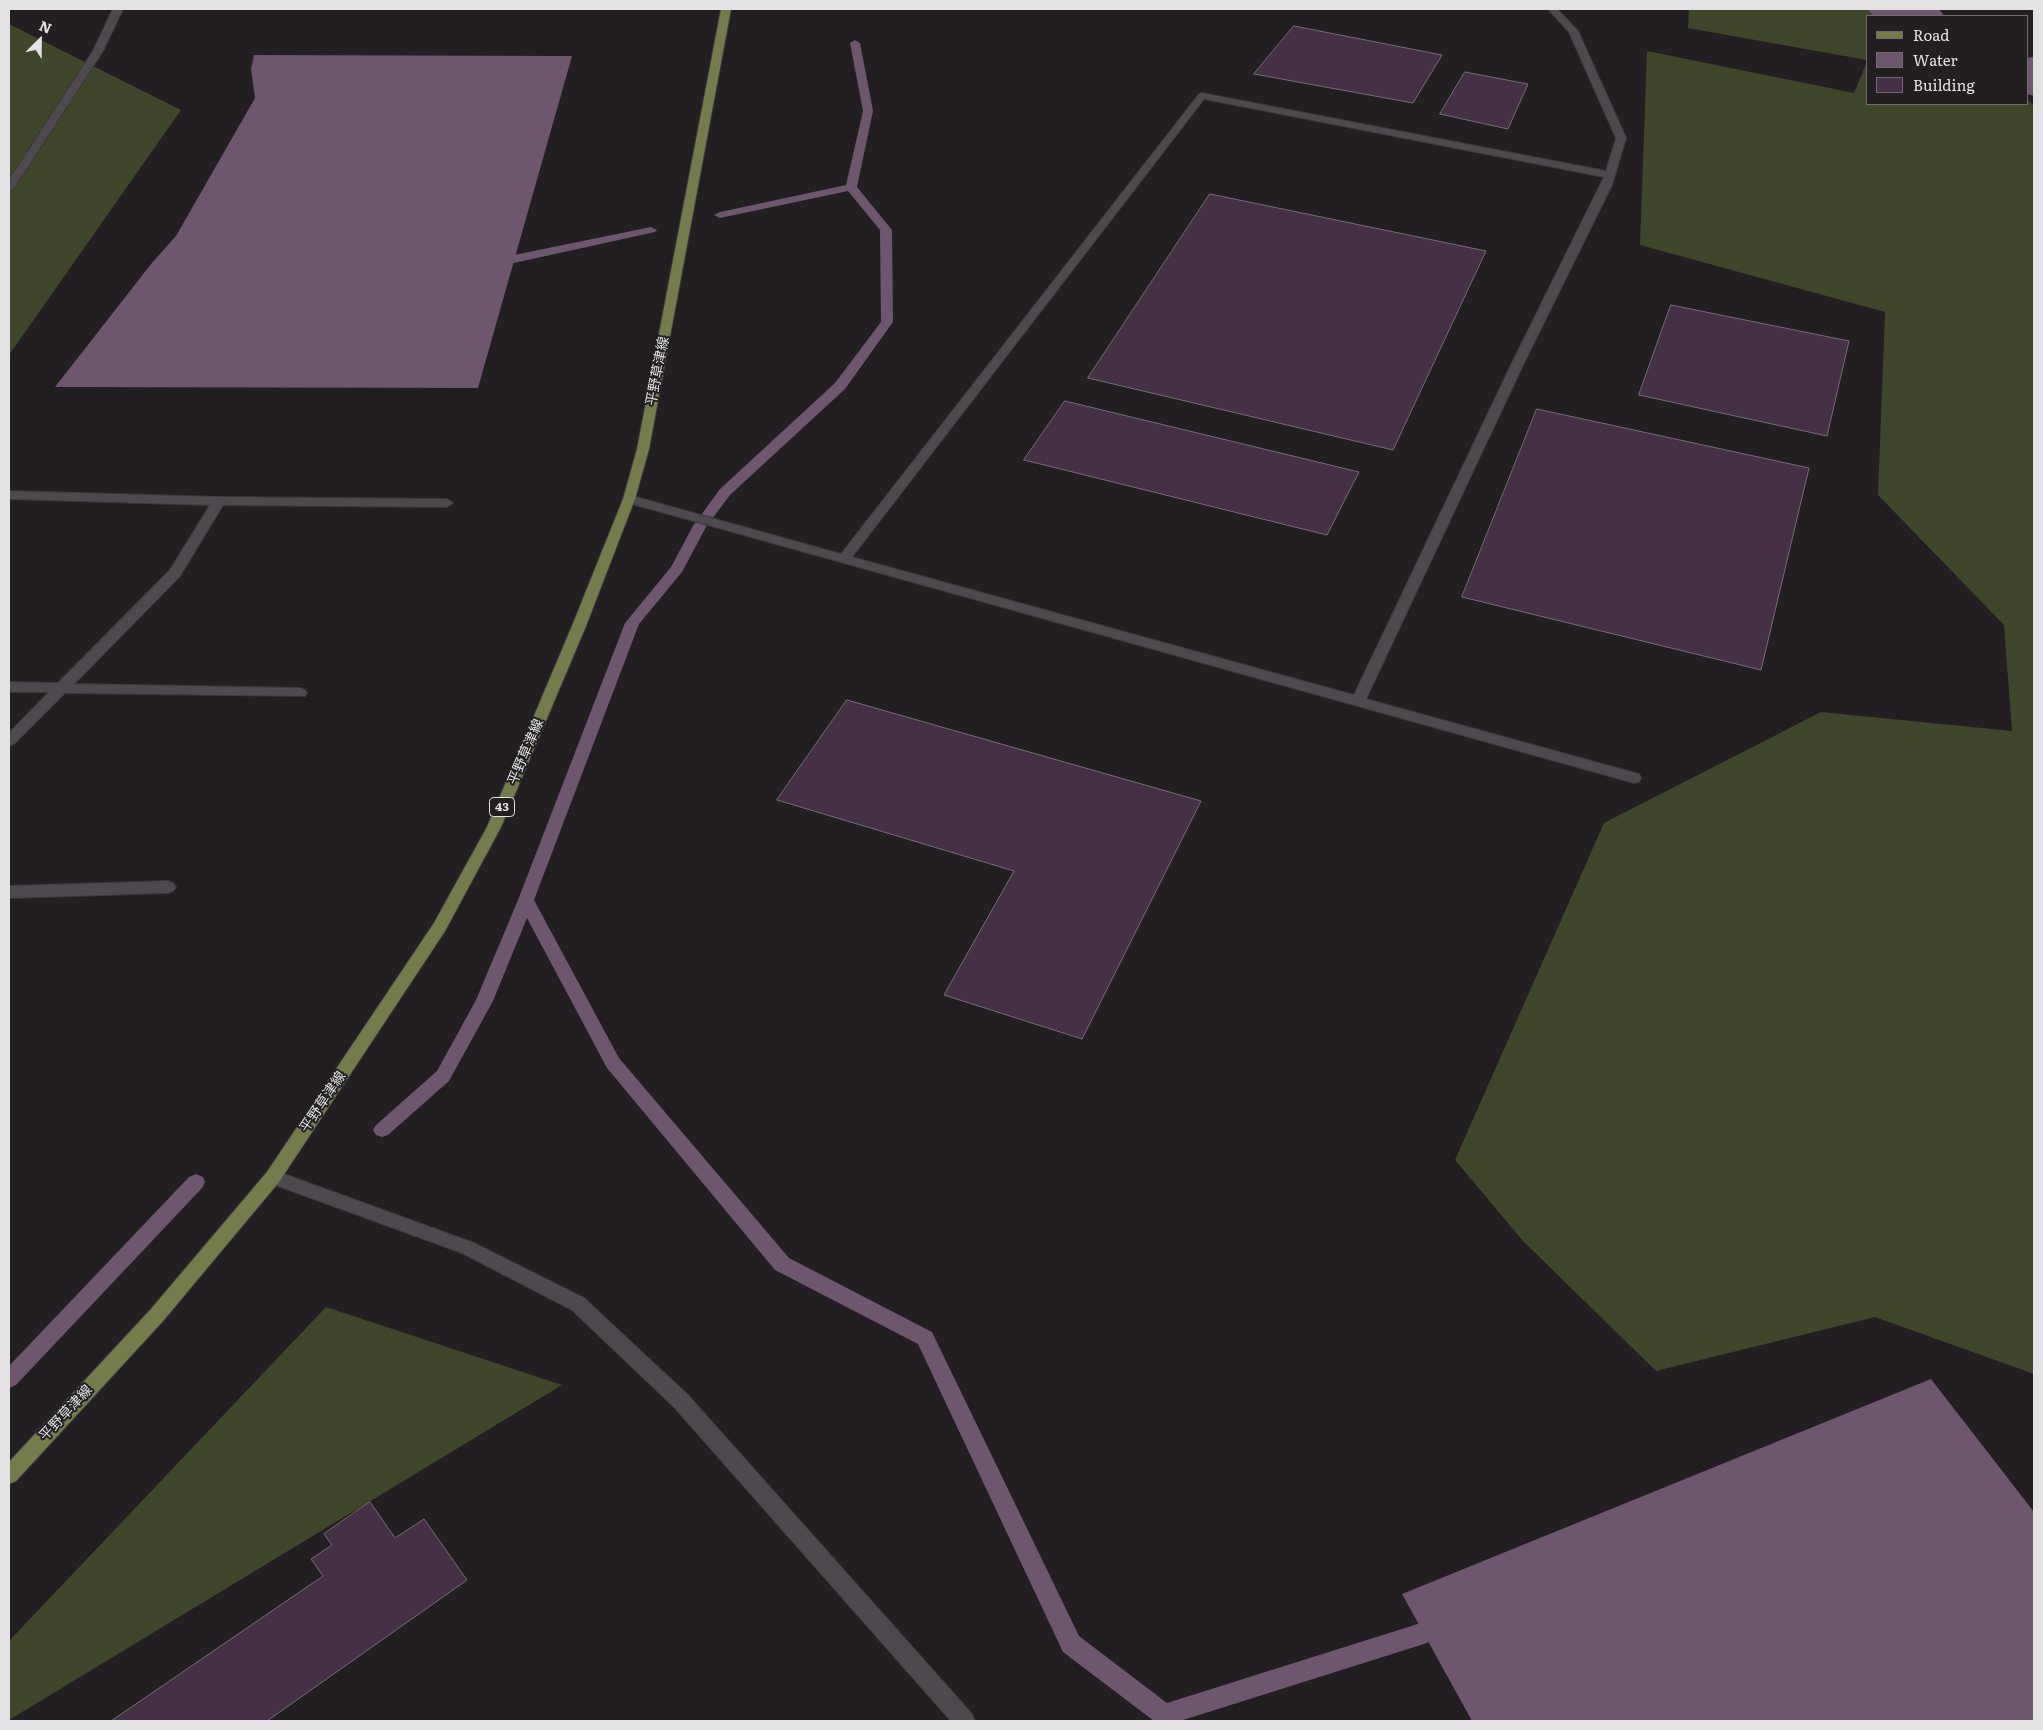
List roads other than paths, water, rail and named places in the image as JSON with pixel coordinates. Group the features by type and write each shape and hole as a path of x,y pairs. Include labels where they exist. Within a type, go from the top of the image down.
{"main road":[{"name":"平野草津線","path":"9,1475 157,1315 273,1177 440,927 494,827 579,626 629,499 643,449 726,9"}],"street":[{"path":"9,188 98,51 118,9"},
{"path":"1358,701 1517,365 1607,185 1621,138 1573,31 1552,9"},
{"path":"844,559 1202,96 1610,175"},
{"path":"9,495 219,501 448,503"},
{"path":"629,499 1634,778"},
{"path":"9,741 175,573 219,501"},
{"path":"9,687 300,693"},
{"path":"9,892 168,887"},
{"path":"273,1177 468,1248 578,1304 681,1401 965,1721"}],"water":[{"path":"254,55 572,56 478,388 55,387 151,264 176,236 255,98 251,69"},
{"path":"1931,1379 2034,1512 2034,1721 1472,1721 1402,1594"}],"waterway":[{"path":"1897,9 1912,15"},
{"path":"851,187 868,111 855,43"},
{"path":"526,900 632,623 677,569 700,526 725,492 840,386 887,322 886,230 851,187"},
{"path":"720,215 851,187"},
{"path":"514,259 651,230"},
{"path":"382,1130 443,1076 484,1001 526,900"},
{"path":"526,900 613,1063 782,1264 925,1338 1071,1644 1164,1715 1424,1633"},
{"path":"9,1379 196,1182"}]}
